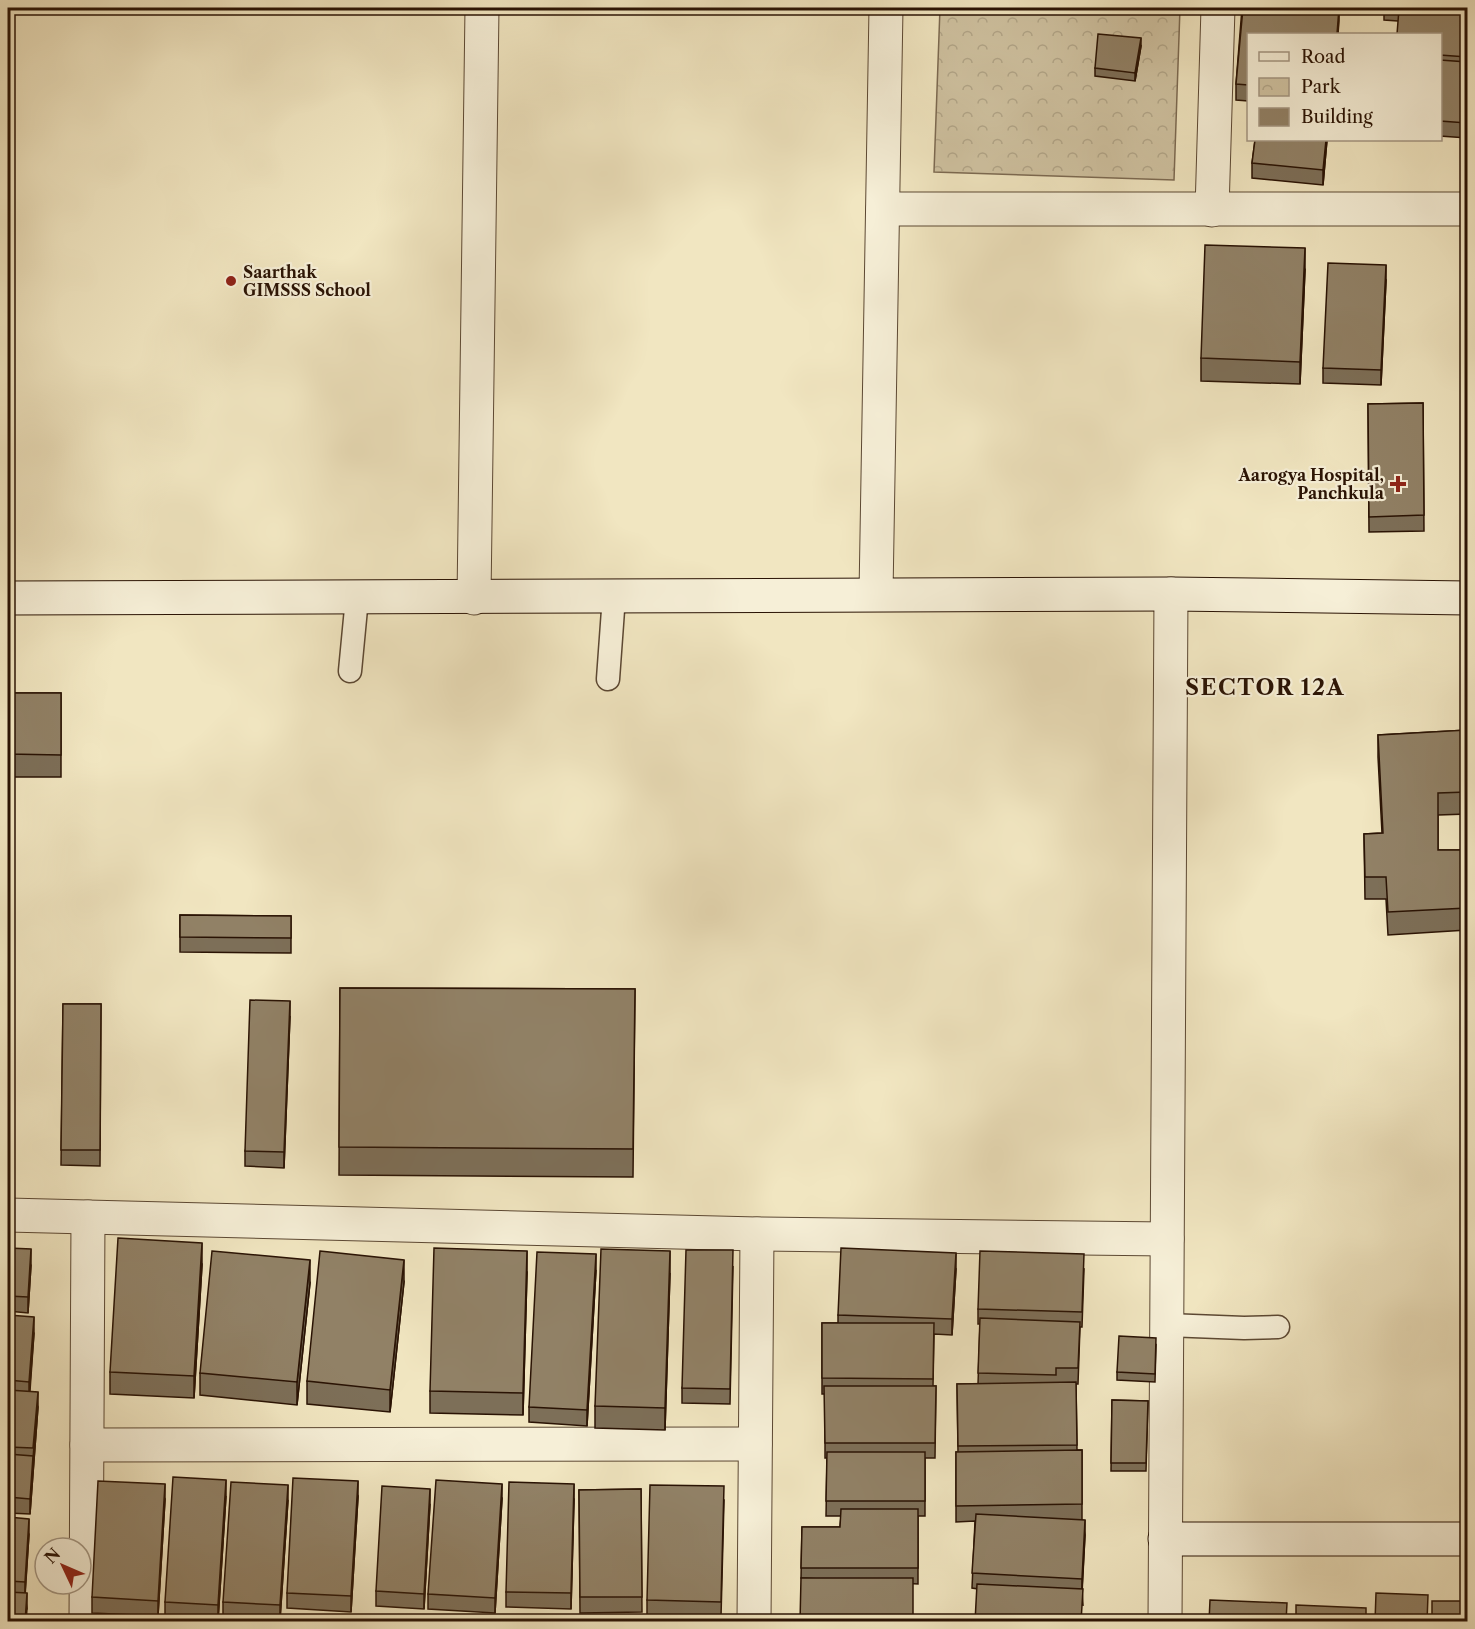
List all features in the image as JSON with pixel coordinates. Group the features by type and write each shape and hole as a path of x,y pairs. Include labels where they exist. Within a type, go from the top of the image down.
{"street":[{"path":"474,598 482,8"},
{"path":"876,594 886,8"},
{"path":"1212,210 1218,8"},
{"path":"883,209 1467,209"},
{"path":"8,598 474,598 876,594 1467,597"},
{"path":"1165,1622 1171,594"},
{"path":"8,1215 756,1234 1167,1239"},
{"path":"86,1622 88,1217"},
{"path":"754,1622 756,1234"},
{"path":"87,1445 755,1444"},
{"path":"1166,1539 1467,1539"}],"lane":[{"path":"608,679 614,596"},
{"path":"350,671 357,598"},
{"path":"1167,1325 1278,1327"}],"green space":[{"path":"940,8 1180,8 1174,180 934,172"}],"building":[{"path":"1243,8 1339,8 1337,33 1247,33 1247,85 1236,84"},
{"path":"1427,8 1462,8 1462,10"},
{"path":"1399,9 1467,15 1467,57 1442,55 1442,33 1397,33"},
{"path":"1098,34 1141,38 1135,73 1095,68"},
{"path":"1442,60 1467,62 1467,123 1442,121"},
{"path":"1255,141 1326,141 1323,170 1252,163"},
{"path":"1205,245 1305,248 1300,362 1201,358"},
{"path":"1328,263 1386,265 1381,370 1323,368"},
{"path":"1423,403 1424,515 1369,517 1368,404"},
{"path":"8,693 61,693 61,755 8,754"},
{"path":"1467,730 1467,792 1438,793 1438,850 1467,850 1467,908 1388,912 1386,877 1365,877 1364,834 1383,833 1378,735"},
{"path":"180,915 291,916 291,938 180,937"},
{"path":"340,988 635,989 633,1149 339,1147"},
{"path":"250,1000 290,1001 284,1152 245,1151"},
{"path":"63,1004 101,1004 100,1150 61,1150"},
{"path":"118,1238 202,1243 194,1376 110,1372"},
{"path":"8,1248 31,1249 28,1297 8,1296"},
{"path":"434,1248 527,1251 523,1393 430,1391"},
{"path":"841,1248 956,1253 952,1319 838,1315"},
{"path":"601,1249 670,1251 665,1408 595,1406"},
{"path":"686,1250 733,1250 730,1389 682,1388"},
{"path":"212,1251 310,1260 297,1382 200,1373"},
{"path":"320,1251 404,1260 390,1390 307,1381"},
{"path":"980,1251 1084,1254 1082,1312 978,1309"},
{"path":"537,1252 596,1254 587,1410 529,1407"},
{"path":"8,1315 34,1317 29,1382 8,1380"},
{"path":"980,1318 1080,1322 1078,1368 1056,1368 1056,1375 978,1373"},
{"path":"822,1323 934,1323 933,1379 822,1378"},
{"path":"1119,1336 1156,1338 1155,1374 1117,1372"},
{"path":"1076,1382 1077,1445 958,1446 957,1384"},
{"path":"824,1386 936,1386 935,1443 825,1443"},
{"path":"8,1390 38,1392 33,1448 8,1447"},
{"path":"1112,1400 1148,1401 1146,1463 1111,1463"},
{"path":"1082,1450 1082,1504 956,1506 956,1452"},
{"path":"827,1452 925,1452 925,1501 826,1501"},
{"path":"8,1454 33,1456 30,1499 8,1497"},
{"path":"173,1477 226,1480 218,1605 165,1602"},
{"path":"293,1478 358,1481 351,1596 287,1593"},
{"path":"436,1480 502,1484 495,1598 428,1594"},
{"path":"98,1481 165,1484 158,1601 92,1597"},
{"path":"231,1482 288,1485 280,1605 223,1602"},
{"path":"509,1482 574,1484 571,1593 506,1592"},
{"path":"650,1485 724,1486 721,1602 647,1600"},
{"path":"382,1486 430,1489 424,1594 376,1591"},
{"path":"641,1489 642,1597 580,1597 579,1490"},
{"path":"841,1509 918,1509 918,1568 801,1568 802,1527 840,1527"},
{"path":"976,1514 1085,1520 1082,1579 972,1573"},
{"path":"8,1517 29,1519 25,1582 8,1581"},
{"path":"801,1578 913,1578 913,1622 800,1622"},
{"path":"977,1584 1083,1589 1081,1622 975,1622"},
{"path":"8,1592 27,1593 25,1622 8,1622"},
{"path":"1376,1593 1428,1595 1427,1622 1375,1622"},
{"path":"1210,1600 1287,1603 1286,1622 1209,1622"},
{"path":"1432,1601 1467,1601 1467,1622 1432,1622"},
{"path":"1296,1605 1366,1608 1366,1622 1296,1622"}],"place":[{"name":"Saarthak GIMSSS School","path":"231,281"},
{"name":"Aarogya Hospital, Panchkula","path":"1398,484"}],"district":[{"name":"SECTOR 12A","path":"1265,687"}]}
